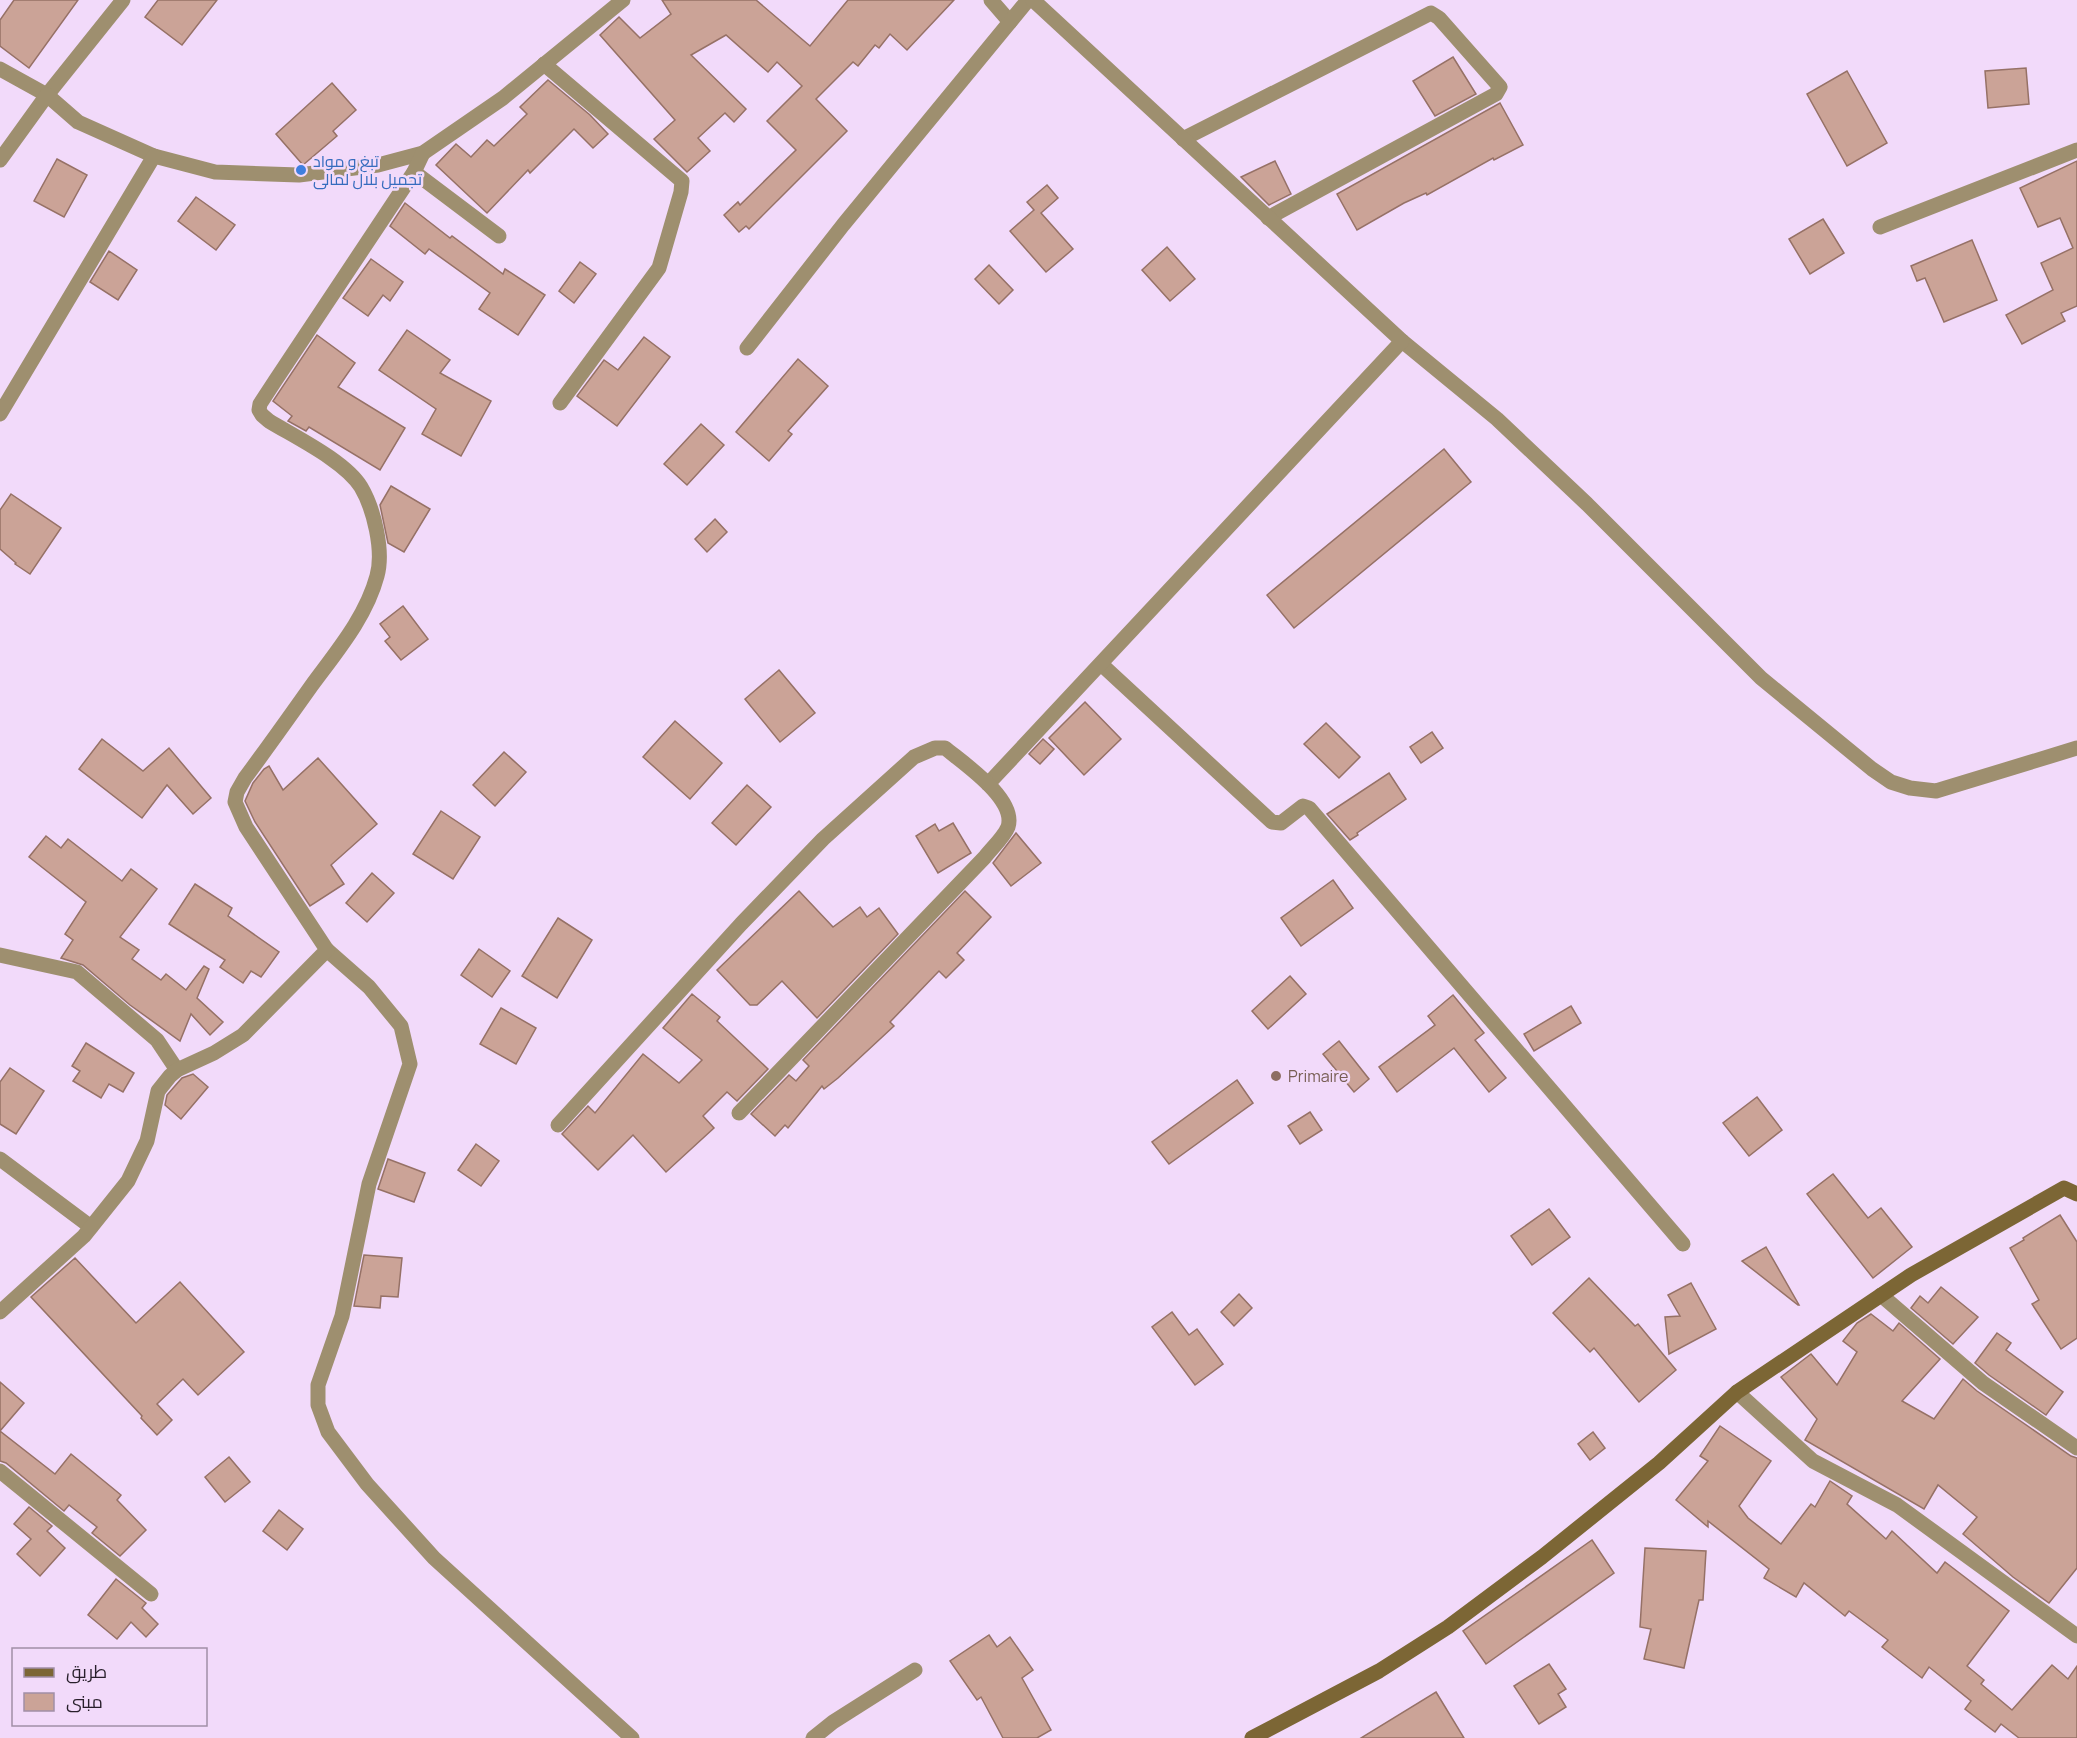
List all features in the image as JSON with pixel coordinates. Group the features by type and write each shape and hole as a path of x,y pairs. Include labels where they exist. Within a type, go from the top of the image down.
{"street":[{"path":"0,160 46,94 123,0"},
{"path":"0,69 46,94 78,122 154,156 215,172 299,175 378,165 423,153 503,98 623,0"},
{"path":"991,0 1010,22"},
{"path":"747,348 843,225 1028,0"},
{"path":"1033,0 1402,341 1497,419 1587,504 1761,678 1872,769 1891,782 1910,788 1936,791 2077,748"},
{"path":"1183,139 1431,13 1439,18 1500,87 1496,94 1268,218"},
{"path":"544,64 682,181 681,192 659,268 560,403"},
{"path":"1880,227 2077,150"},
{"path":"423,153 414,172 260,404 259,410 262,416 332,459 360,486 374,518 378,545 378,573 352,630 246,778 237,792 235,802 246,827 327,950 369,987 401,1026 410,1064 369,1184 342,1316 318,1385 318,1405 328,1432 367,1484 434,1558 632,1738"},
{"path":"0,414 154,156"},
{"path":"414,172 499,236"},
{"path":"988,784 1402,341"},
{"path":"1101,664 1272,822 1281,823 1303,806 1309,808 1683,1244"},
{"path":"558,1125 749,915 824,839 914,757 935,748 945,748 988,784 1007,810 1009,822 1007,829 985,857 739,1113"},
{"path":"0,1312 91,1227 128,1181 147,1141 158,1091 170,1076 177,1070 214,1053 243,1035 327,950"},
{"path":"0,955 77,972 157,1040 177,1070"},
{"path":"0,1159 91,1227"},
{"path":"1252,1738 1379,1671 1448,1627 1551,1550 1659,1463 1737,1392 1911,1275 2064,1188 2077,1194"},
{"path":"1881,1295 1983,1383 2077,1448"},
{"path":"1737,1392 1813,1461 1896,1505 2077,1636"},
{"path":"0,1470 151,1594"},
{"path":"813,1738 833,1722 915,1670"}],"building":[{"path":"14,0 78,0 29,68 0,46 0,20"},
{"path":"158,0 217,0 182,45 145,17"},
{"path":"662,0 756,0 810,46 848,0 954,0 907,50 890,34 879,48 875,45 858,66 853,62 816,99 847,131 749,229 746,226 739,232 724,215 738,202 740,205 796,150 767,121 802,86 777,62 768,72 726,35 691,55 746,109 734,122 725,113 698,138 710,151 687,172 654,139 675,120 600,35 619,17 640,38 671,14"},
{"path":"1453,57 1476,94 1435,116 1413,81"},
{"path":"2026,68 2029,104 1988,108 1985,71"},
{"path":"1847,71 1887,143 1847,166 1807,94"},
{"path":"548,80 590,115 608,134 593,148 574,129 530,173 528,170 487,213 436,165 456,144 471,157 487,140 494,146 527,114 520,107"},
{"path":"332,83 356,110 333,131 337,136 303,165 276,134"},
{"path":"1500,103 1523,145 1494,160 1493,158 1427,195 1426,193 1404,203 1357,230 1337,194"},
{"path":"57,159 87,175 64,217 34,201"},
{"path":"1275,161 1291,194 1269,205 1241,177"},
{"path":"2077,161 2077,306 2061,313 2065,321 2022,344 2006,315 2053,290 2041,263 2073,248 2060,218 2038,227 2020,188"},
{"path":"1047,185 1058,198 1041,213 1073,249 1046,272 1010,231 1034,210 1027,202"},
{"path":"196,197 235,225 216,250 178,221"},
{"path":"405,203 450,238 452,236 503,274 505,269 545,295 518,335 479,309 490,293 429,249 425,254 390,226"},
{"path":"1823,219 1844,253 1810,274 1789,239"},
{"path":"1972,240 1997,300 1944,322 1925,278 1917,281 1911,266"},
{"path":"1167,247 1195,279 1170,301 1142,270"},
{"path":"109,251 137,270 118,300 90,282"},
{"path":"371,259 403,282 390,301 383,295 368,316 343,298"},
{"path":"580,262 596,274 574,303 559,291"},
{"path":"989,265 1013,290 999,304 975,279"},
{"path":"407,330 450,360 440,373 491,401 461,456 422,434 436,409 379,370"},
{"path":"317,335 355,363 338,387 405,428 380,470 309,427 306,431 288,421 292,416 273,401"},
{"path":"644,337 670,357 617,426 577,396 604,360 618,370"},
{"path":"798,359 828,386 788,431 792,434 769,461 736,432"},
{"path":"701,424 724,445 687,485 664,464"},
{"path":"1444,449 1471,482 1294,628 1267,595"},
{"path":"391,486 430,509 404,552 388,543 380,505"},
{"path":"11,494 61,528 30,574 15,564 0,549 0,510"},
{"path":"715,519 727,532 707,552 695,539"},
{"path":"403,606 428,639 401,660 385,641 390,637 380,624"},
{"path":"779,670 815,713 780,742 745,699"},
{"path":"1085,702 1121,739 1084,775 1049,738"},
{"path":"675,721 722,763 690,799 643,757"},
{"path":"1326,723 1360,757 1339,778 1304,744"},
{"path":"1432,732 1443,748 1421,763 1410,747"},
{"path":"102,739 143,771 169,748 211,798 193,814 167,785 142,818 79,769"},
{"path":"1043,739 1054,749 1040,764 1029,754"},
{"path":"504,752 526,772 495,806 473,785"},
{"path":"318,758 377,824 331,865 344,884 310,906 255,822 245,801 253,783 269,766 283,790"},
{"path":"1389,773 1406,799 1350,840 1327,814"},
{"path":"747,785 771,807 736,845 712,823"},
{"path":"441,811 480,837 453,879 413,854"},
{"path":"953,823 971,853 938,873 916,836 935,824 939,831"},
{"path":"1016,833 1041,863 1011,886 993,863"},
{"path":"46,836 61,848 68,839 122,881 131,869 157,889 120,937 139,950 132,959 161,980 166,974 186,990 204,966 209,969 197,998 223,1022 210,1035 191,1014 180,1041 130,1005 83,965 61,958 73,940 65,934 86,902 29,857"},
{"path":"372,873 394,893 367,922 346,903"},
{"path":"1333,880 1353,908 1301,946 1281,918"},
{"path":"195,884 232,908 228,916 279,952 261,977 251,971 243,983 220,967 225,960 169,924"},
{"path":"799,891 833,927 860,907 867,917 879,908 898,934 817,1018 782,981 757,1005 750,1005 717,970"},
{"path":"965,891 991,917 957,953 964,960 946,978 939,971 890,1022 894,1026 838,1078 824,1089 822,1086 788,1128 785,1125 775,1136 751,1114 789,1075 796,1081 809,1066 803,1060"},
{"path":"558,918 592,940 557,998 522,976"},
{"path":"479,949 510,971 492,997 461,975"},
{"path":"1290,976 1306,994 1268,1029 1252,1011"},
{"path":"692,994 720,1017 717,1021 768,1069 737,1101 727,1092 703,1116 714,1128 666,1172 633,1135 598,1170 562,1134 588,1106 595,1113 643,1054 679,1083 702,1060 663,1028"},
{"path":"1453,995 1484,1033 1475,1040 1506,1078 1489,1092 1454,1048 1397,1092 1379,1067 1435,1025 1428,1016"},
{"path":"1571,1006 1581,1023 1534,1051 1524,1034"},
{"path":"501,1008 536,1028 516,1064 480,1044"},
{"path":"1339,1041 1369,1079 1354,1092 1323,1054"},
{"path":"86,1043 134,1073 123,1092 109,1084 101,1098 73,1081 80,1071 72,1066"},
{"path":"10,1068 44,1091 16,1134 0,1124 0,1082"},
{"path":"193,1074 208,1087 181,1119 165,1105 167,1095 182,1078"},
{"path":"1237,1080 1253,1103 1169,1164 1152,1142"},
{"path":"1757,1097 1782,1130 1749,1156 1723,1123"},
{"path":"1310,1112 1322,1130 1300,1144 1288,1126"},
{"path":"476,1144 499,1161 481,1186 458,1170"},
{"path":"388,1159 425,1173 414,1202 378,1189"},
{"path":"1833,1174 1868,1218 1881,1208 1912,1247 1873,1278 1807,1194"},
{"path":"1549,1209 1570,1237 1532,1265 1511,1236"},
{"path":"2060,1215 2077,1242 2077,1338 2061,1349 2032,1304 2039,1300 2010,1248"},
{"path":"1766,1247 1799,1305 1742,1261"},
{"path":"364,1255 402,1258 398,1297 381,1296 380,1308 354,1306"},
{"path":"75,1258 136,1323 180,1282 244,1352 198,1395 183,1379 157,1404 172,1420 157,1435 31,1297"},
{"path":"1589,1278 1635,1326 1638,1324 1676,1370 1639,1402 1594,1348 1590,1352 1553,1313"},
{"path":"1691,1283 1716,1329 1669,1354 1665,1317 1680,1316 1668,1295"},
{"path":"1941,1287 1978,1317 1953,1344 1911,1308 1920,1296 1928,1303"},
{"path":"1239,1294 1252,1308 1234,1326 1221,1312"},
{"path":"1172,1312 1189,1335 1197,1329 1223,1364 1195,1385 1152,1327"},
{"path":"1871,1314 1893,1331 1899,1323 1940,1359 1902,1401 1934,1419 1963,1379 1977,1391 2077,1458 2077,1568 2049,1603 2013,1577 1963,1534 1977,1517 1938,1485 1924,1509 1805,1440 1817,1419 1781,1377 1811,1354 1837,1385 1857,1352 1843,1341 1857,1323"},
{"path":"1997,1333 2011,1343 2006,1350 2063,1392 2046,1415 1975,1363"},
{"path":"0,1382 24,1403 0,1431"},
{"path":"1720,1426 1771,1461 1739,1506 1748,1518 1781,1544 1811,1504 1815,1507 1830,1481 1852,1496 1847,1504 1886,1539 1892,1531 1937,1573 1945,1562 2009,1611 1967,1666 1984,1680 1981,1684 2012,1710 2052,1665 2068,1679 2077,1666 2077,1738 2019,1738 2001,1724 1995,1732 1965,1709 1971,1701 1929,1667 1922,1678 1882,1647 1888,1640 1849,1611 1845,1616 1804,1583 1796,1597 1764,1578 1769,1569 1708,1521 1708,1527 1676,1500 1708,1461 1700,1456"},
{"path":"0,1431 55,1474 71,1454 121,1495 117,1500 146,1530 120,1556 92,1533 97,1527 69,1505 64,1511 6,1463 0,1461"},
{"path":"1593,1432 1605,1448 1590,1460 1578,1444"},
{"path":"229,1457 250,1482 225,1502 205,1477"},
{"path":"29,1507 52,1526 47,1531 65,1548 40,1576 17,1554 31,1539 14,1524"},
{"path":"279,1510 303,1529 287,1550 263,1531"},
{"path":"1592,1540 1614,1573 1486,1664 1463,1631"},
{"path":"1645,1548 1706,1551 1703,1600 1699,1600 1684,1668 1644,1659 1651,1629 1640,1627"},
{"path":"116,1579 146,1603 142,1608 158,1624 146,1637 131,1622 117,1639 88,1615"},
{"path":"989,1635 997,1647 1010,1637 1033,1670 1022,1678 1051,1730 1037,1738 1003,1738 981,1697 977,1700 950,1661"},
{"path":"1549,1664 1566,1689 1558,1694 1566,1707 1539,1724 1514,1686"},
{"path":"1436,1692 1464,1738 1361,1738"}],"place":[{"name":"تبغ و مواد تجميل بلال لمالى","path":"301,170"},
{"name":"Primaire","path":"1276,1076"}]}
